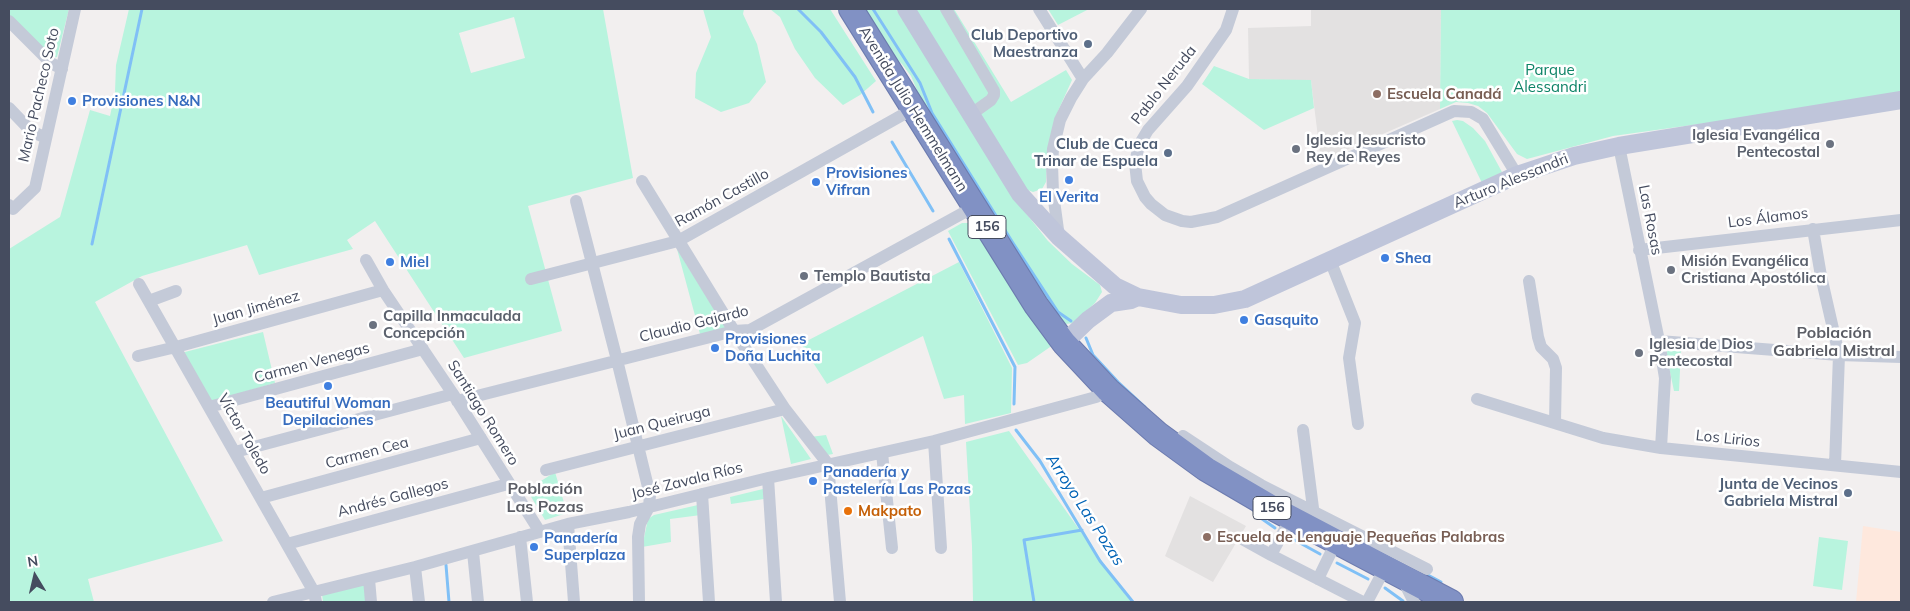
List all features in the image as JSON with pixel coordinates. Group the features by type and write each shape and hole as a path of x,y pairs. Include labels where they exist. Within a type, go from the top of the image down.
{"highway":[{"name":"Avenida Julio Hemmelmann","path":"851,9 1036,305 1064,343 1108,390 1158,434 1206,469 1302,518 1336,542 1451,602"}],"street":[{"name":"Mario Pacheco Soto","path":"9,205 13,209 35,188 75,9"},
{"name":"Arturo Alessandri","path":"906,9 1016,189 1035,211 1059,236 1114,286 1138,296 1181,305 1214,305 1245,299 1517,175 1574,156 1619,146 1901,100"},
{"path":"946,9 994,90 991,100 970,115"},
{"path":"1039,9 1084,79"},
{"path":"1059,236 1052,164 1056,135 1065,109 1084,79 1108,53 1141,9"},
{"name":"Pablo Neruda","path":"1233,9 1226,30 1187,86 1148,130 1139,145 1135,163 1137,181 1145,197 1165,215 1191,222 1216,217 1454,111 1472,112 1483,119 1517,175"},
{"path":"9,21 51,64 62,69"},
{"path":"9,108 31,131 46,138"},
{"name":"Ramón Castillo","path":"532,279 678,241 913,109"},
{"name":"Las Rosas","path":"1619,146 1665,378 1661,448"},
{"path":"642,181 734,331 785,409 828,464 840,602"},
{"path":"1035,211 1054,193"},
{"path":"576,201 648,484 649,507 640,524 638,537 639,602"},
{"name":"Claudio Gajardo","path":"235,452 455,397 734,331 750,330 974,207"},
{"name":"Los Álamos","path":"1639,250 1901,220"},
{"path":"1814,229 1822,276 1840,355 1835,465"},
{"name":"Santiago Romero","path":"366,260 383,290 455,397 508,484 540,532"},
{"path":"1330,260 1355,323 1349,358 1358,424"},
{"path":"1529,281 1538,337 1542,347 1553,359 1556,368 1555,423"},
{"name":"Víctor Toledo","path":"139,284 287,544 315,597"},
{"path":"1111,303 1114,286"},
{"path":"149,301 176,290"},
{"name":"Juan Jiménez","path":"138,356 176,348 383,290"},
{"name":"Arturo Alessandri","path":"1064,343 1088,320 1111,303 1131,300 1138,296"},
{"path":"1659,341 1840,355 1901,357"},
{"name":"Carmen Venegas","path":"209,407 423,350"},
{"name":"José Zavala Ríos","path":"273,602 315,597 369,579 473,552 568,524 934,441 1096,397 1108,390"},
{"name":"Los Lirios","path":"1477,399 1602,438 1661,448 1901,472"},
{"name":"Juan Queiruga","path":"546,470 785,409"},
{"path":"1271,555 1302,518 1313,508 1303,430"},
{"path":"1183,436 1302,518 1427,569"},
{"name":"Carmen Cea","path":"261,498 481,438"},
{"path":"934,441 941,548"},
{"path":"882,453 892,548"},
{"path":"768,478 776,602"},
{"name":"Andrés Gallegos","path":"287,544 508,484"},
{"path":"702,494 709,602"},
{"path":"568,524 574,602"},
{"path":"520,537 527,602"},
{"path":"1244,540 1365,602 1393,572 1414,602"},
{"path":"1318,579 1336,542"},
{"path":"473,552 478,602"},
{"path":"415,567 419,602"},
{"path":"369,579 371,602"}],"shaded area":[{"name":"Escuela Canadá","path":"1311,9 1441,9 1440,109 1321,161 1311,81 1249,79 1248,28 1311,26"},
{"name":"Escuela de Lenguaje Pequeñas Palabras","path":"1190,496 1246,526 1213,582 1165,556"},
{"path":"1863,526 1901,532 1901,602 1856,602"}],"green space":[{"path":"9,9 69,9 57,57 50,58 9,15"},
{"path":"129,9 603,9 633,178 528,206 562,331 464,358 375,221 347,240 353,249 259,275 247,245 142,276 95,302 223,541 88,579 94,602 9,602 9,249 60,217 90,110 110,116 115,92 116,65","holes":["514,17 525,58 471,73 459,33"]},
{"path":"703,9 744,9 743,14 757,44 766,82 749,103 721,112 695,98 696,73 711,37"},
{"path":"770,9 830,9 876,81 860,95 843,105 815,78 795,49 780,17"},
{"path":"862,9 896,9 1017,202 1048,241 1072,264 1100,285 1102,292 1095,303 1073,323 1066,324 1058,319 924,107 911,76 902,64 889,53"},
{"path":"915,9 954,9 1011,102 1066,70 1072,80 1058,111 1047,161 1046,182 1042,189 1033,192 1025,189"},
{"path":"1048,9 1089,9 1058,25"},
{"name":"Parque Alessandri","path":"1441,9 1901,9 1901,94 1613,136 1527,159 1517,154 1487,113 1478,106 1456,102 1440,109"},
{"path":"1214,66 1249,79 1311,80 1314,108 1264,130 1202,84"},
{"path":"1452,121 1463,121 1473,128 1485,141 1502,172 1482,183"},
{"path":"962,223 972,223 1053,345 1027,363 1018,365 948,231"},
{"path":"677,249 726,328 700,334"},
{"path":"959,262 1012,368 1011,413 965,424 964,395 944,399 923,336 827,384 801,344"},
{"path":"263,332 275,383 210,402 181,353"},
{"path":"1670,348 1681,349 1679,391 1674,391 1666,353"},
{"path":"781,416 811,459 791,464"},
{"path":"1009,431 1131,602 973,602 966,442"},
{"path":"826,435 833,454 827,455 810,437"},
{"path":"555,472 567,513 545,520 527,490"},
{"path":"763,489 764,499 731,504 730,497"},
{"path":"698,505 701,515 670,519 671,542 642,547 648,519 654,515"},
{"path":"1819,537 1848,541 1842,590 1813,586"},
{"path":"365,584 366,602 323,602 322,594"}],"waterway":[{"path":"92,244 142,9"},
{"name":"Arroyo Las Pozas","path":"798,9 821,32 855,77 873,112"},
{"path":"873,9 920,83 932,113 1013,243 1058,312 1071,321"},
{"name":"Arroyo Las Pozas","path":"892,142 933,211"},
{"name":"Arroyo Las Pozas","path":"949,239 1015,367 1014,404"},
{"path":"1086,338 1093,355 1145,407"},
{"name":"Arroyo Las Pozas","path":"1016,430 1040,461 1100,561 1133,602"},
{"path":"1253,507 1255,514 1275,528"},
{"path":"1034,602 1024,540 1082,530"},
{"path":"1291,538 1320,554"},
{"path":"1337,563 1368,579"},
{"path":"446,565 449,602"},
{"path":"1426,574 1441,582"},
{"path":"1385,588 1403,601"}],"place":[{"name":"Club Deportivo Maestranza","path":"1088,44"},
{"name":"Escuela Canadá","path":"1377,94"},
{"name":"Provisiones N&N","path":"72,101"},
{"name":"Iglesia Evangélica Pentecostal","path":"1830,144"},
{"name":"Iglesia Jesucristo Rey de Reyes","path":"1296,149"},
{"name":"Club de Cueca Trinar de Espuela","path":"1168,153"},
{"name":"El Verita","path":"1069,180"},
{"name":"Provisiones Vifran","path":"816,182"},
{"name":"Shea","path":"1385,258"},
{"name":"Miel","path":"390,262"},
{"name":"Misión Evangélica Cristiana Apostólica","path":"1671,270"},
{"name":"Templo Bautista","path":"804,276"},
{"name":"Gasquito","path":"1244,320"},
{"name":"Capilla Inmaculada Concepción","path":"373,325"},
{"name":"Provisiones Doña Luchita","path":"715,348"},
{"name":"Iglesia de Dios Pentecostal","path":"1639,353"},
{"name":"Beautiful Woman Depilaciones","path":"328,386"},
{"name":"Panadería y Pastelería Las Pozas","path":"813,481"},
{"name":"Junta de Vecinos Gabriela Mistral","path":"1848,493"},
{"name":"Makpato","path":"848,511"},
{"name":"Escuela de Lenguaje Pequeñas Palabras","path":"1207,537"},
{"name":"Panadería Superplaza","path":"534,547"}],"district":[{"name":"Población Gabriela Mistral","path":"1834,342"},
{"name":"Población Las Pozas","path":"545,498"}]}
